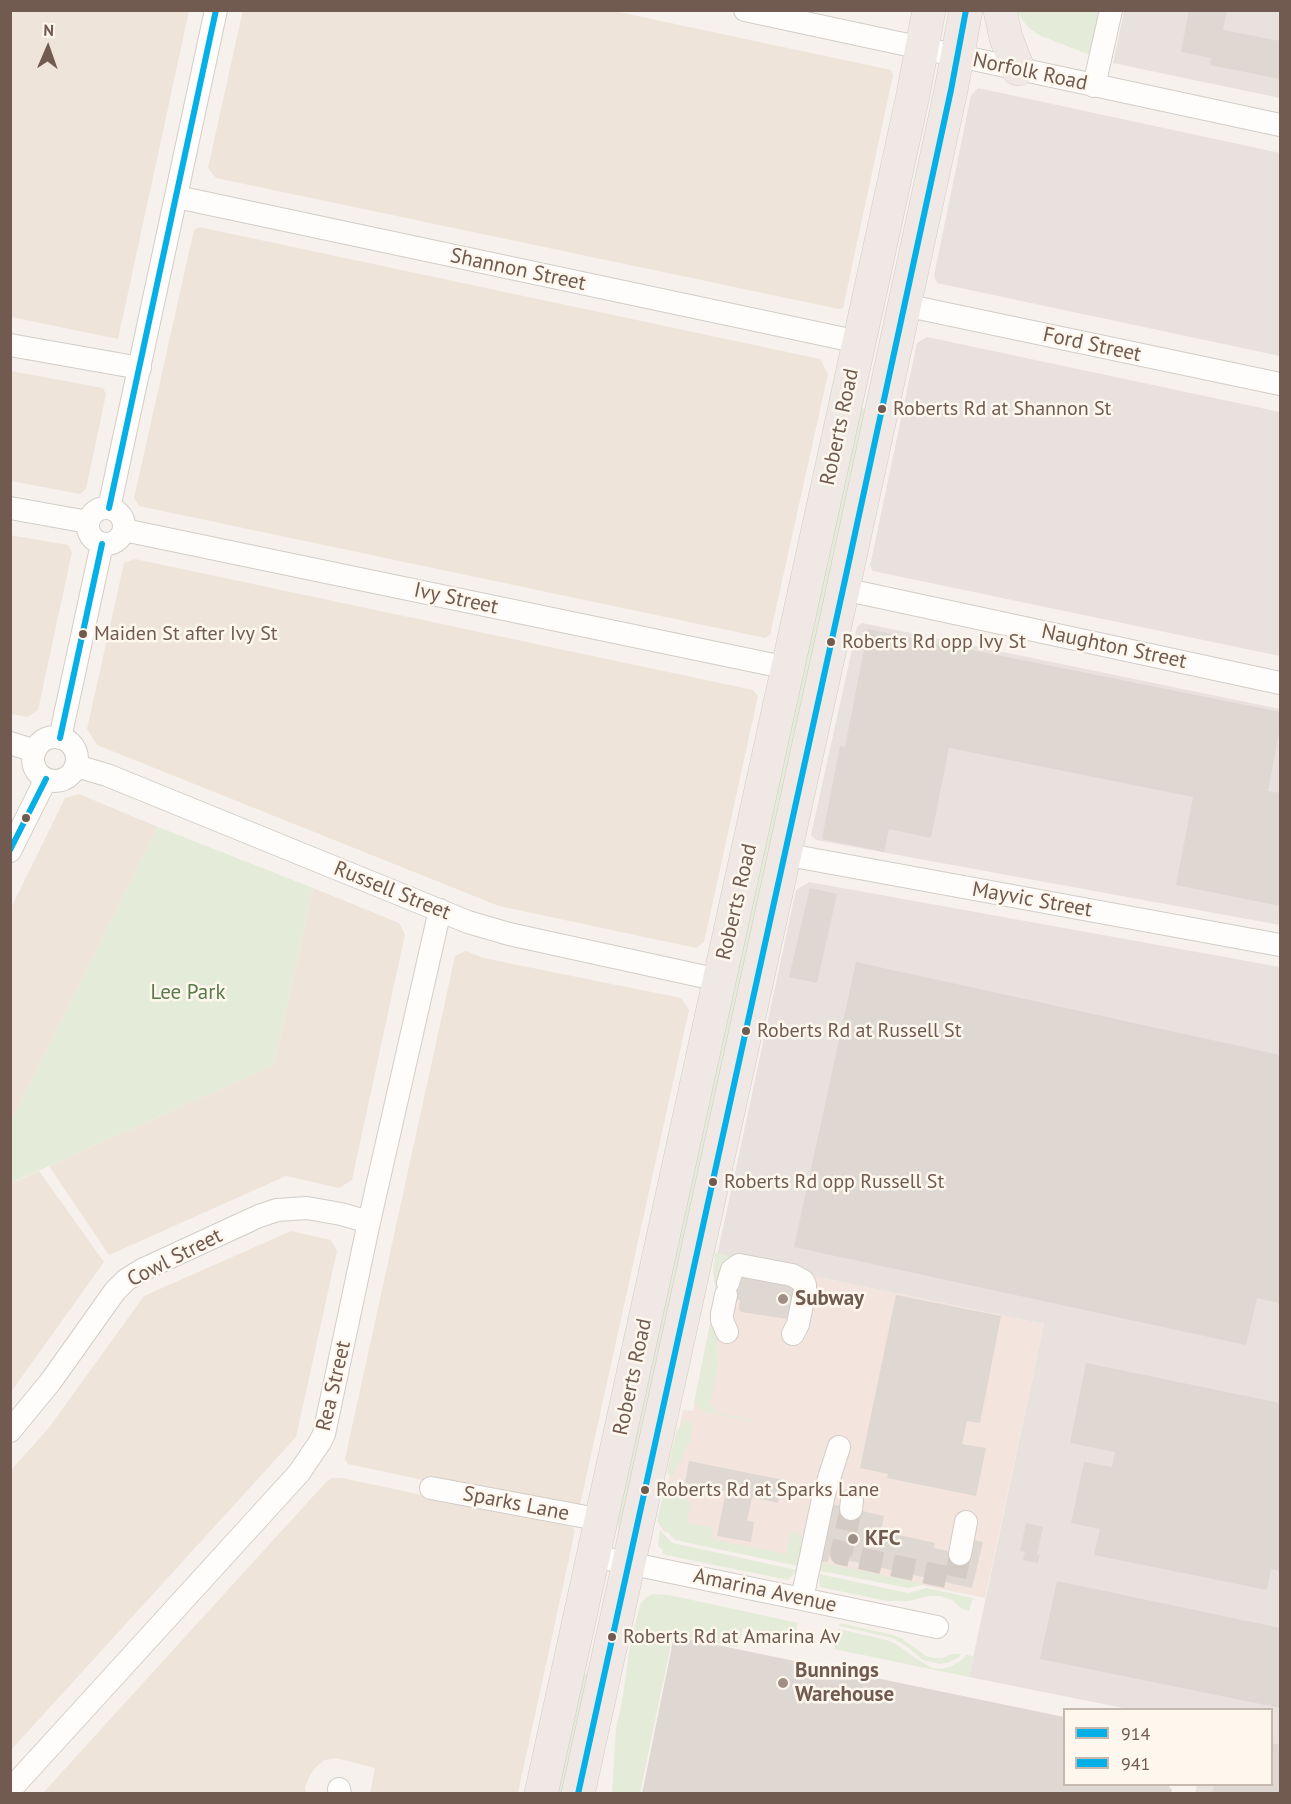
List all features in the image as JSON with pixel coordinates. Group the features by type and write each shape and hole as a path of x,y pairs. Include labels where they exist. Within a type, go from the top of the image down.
{"highway":[{"name":"Roberts Road","path":"541,1794 911,106 929,10"},
{"name":"Roberts Road","path":"581,1790 628,1563 843,589 966,10"},
{"path":"1000,10 1006,38 1018,69"}],"street":[{"path":"110,508 216,10"},
{"name":"Norfolk Road","path":"745,10 1281,125"},
{"path":"1094,86 1111,10"},
{"name":"Shannon Street","path":"177,197 859,342"},
{"name":"Ford Street","path":"904,305 1281,384"},
{"path":"10,345 140,368"},
{"path":"10,508 88,522"},
{"path":"110,508 123,518 124,530 113,543 102,544 92,539 87,528 88,522 93,513 110,508"},
{"name":"Ivy Street","path":"124,530 788,668"},
{"path":"60,738 102,544"},
{"name":"Naughton Street","path":"843,589 1281,683"},
{"path":"60,738 74,748 77,757 76,766 64,779 57,781 46,779 39,775 35,767 33,759 35,751 43,741 60,738"},
{"path":"10,743 35,751"},
{"name":"Russell Street","path":"76,766 107,776 468,922 509,934 719,980"},
{"path":"10,851 46,779"},
{"name":"Mayvic Street","path":"783,854 1281,945"},
{"name":"Rea Street","path":"10,1790 299,1473 317,1449 324,1434 369,1222 440,910"},
{"name":"Cowl Street","path":"10,1431 51,1381 115,1291 126,1280 142,1270 259,1216 277,1210 307,1208 369,1222"},
{"path":"727,1332 722,1314 732,1270 739,1265 792,1275 803,1281 806,1285 798,1324 793,1334"},
{"path":"802,1599 824,1494 839,1447"},
{"name":"Sparks Lane","path":"431,1488 602,1520"},
{"path":"960,1554 966,1522"},
{"name":"Amarina Avenue","path":"594,1556 937,1627"}],"shaded area":[{"path":"11,10 189,11 118,339 11,317"},
{"path":"243,10 614,11 891,70 893,75 843,308 216,178 208,168"},
{"path":"1124,11 1280,11 1280,98 1113,63"},
{"path":"978,88 1280,153 1280,356 937,283 934,276 971,95"},
{"path":"199,227 820,359 828,374 770,635 765,638 139,506 134,498 194,230"},
{"path":"927,337 1280,412 1280,656 873,571 870,566 917,343"},
{"path":"11,371 103,388 106,394 86,489 80,494 11,481"},
{"path":"10,535 68,545 72,552 38,710 27,717 11,714"},
{"path":"135,559 753,690 758,696 704,942 696,948 499,906 97,745 87,729 124,563"},
{"path":"862,623 1280,709 1280,925 816,840 811,835 857,627"},
{"path":"79,794 158,827 11,1122 11,908 65,798"},
{"path":"809,882 1280,967 1280,1793 1195,1793 1197,1786 1273,1786 1273,1708 1123,1708 969,1677 1044,1324 717,1256 796,890"},
{"path":"313,888 399,923 405,934 352,1180 339,1188 286,1176 109,1255 49,1166 274,1065"},
{"path":"466,951 483,958 681,998 689,1010 580,1505 573,1512 348,1464 345,1459 455,956"},
{"path":"39,1171 104,1262 11,1392 10,1182"},
{"path":"291,1231 331,1240 337,1251 296,1437 11,1750 11,1470 48,1429 144,1296"},
{"path":"717,1256 1044,1324 985,1598 664,1532 659,1524 683,1410 693,1411 721,1282"},
{"path":"342,1478 572,1527 575,1531 518,1793 370,1793 375,1768 336,1758 325,1760 317,1766 305,1787 306,1793 42,1794 327,1481"}],"green space":[{"path":"1017,11 1102,11 1093,56 1041,36 1030,29"},
{"path":"857,407 868,409 619,1535 616,1511"},
{"name":"Lee Park","path":"158,827 313,888 274,1065 11,1183 11,1122"},
{"path":"715,1253 734,1257 717,1319 718,1368 710,1404 715,1412 753,1420 753,1422 706,1412 694,1403 716,1294 713,1270"},
{"path":"685,1419 691,1423 693,1428 690,1441 675,1472 669,1475 667,1472 676,1432"},
{"path":"667,1492 689,1501 687,1523 714,1528 712,1539 786,1554 791,1531 797,1532 804,1544 798,1566 675,1540 657,1521 663,1495"},
{"path":"660,1530 672,1543 797,1570 788,1580 666,1555 658,1546"},
{"path":"818,1562 927,1584 908,1588 816,1570"},
{"path":"819,1574 908,1593 927,1588 973,1598 969,1611 962,1609 952,1600 940,1596 928,1596 909,1601 887,1601 820,1587"},
{"path":"653,1594 669,1595 798,1623 794,1639 743,1628 738,1647 673,1635 640,1793 612,1793 616,1729 630,1645 640,1605 645,1598"},
{"path":"840,1623 901,1638 926,1656 933,1658 961,1654 958,1658 940,1664 923,1660 893,1638 839,1626"},
{"path":"838,1629 887,1640 932,1668 950,1667 966,1655 973,1656 969,1677 834,1649"},
{"path":"586,1673 590,1674 565,1793 554,1794 576,1688"}],"building":[{"path":"1189,10 1227,10 1223,30 1280,41 1280,79 1210,65 1211,58 1181,52"},
{"path":"868,629 1280,712 1280,727 1268,791 1280,793 1280,906 1176,885 1193,797 949,748 931,838 889,829 884,852 822,839 840,746 845,747"},
{"path":"810,888 837,894 817,983 789,977"},
{"path":"856,962 1280,1055 1280,1303 1257,1298 1246,1345 794,1247"},
{"path":"737,1272 800,1285 788,1319 741,1312 740,1300 731,1298"},
{"path":"896,1295 1001,1316 980,1423 967,1421 962,1444 986,1448 976,1496 887,1478 888,1474 860,1468"},
{"path":"1086,1363 1280,1403 1280,1571 1271,1569 1267,1590 1094,1555 1100,1529 1071,1523 1084,1462 1112,1467 1115,1452 1070,1443"},
{"path":"689,1461 783,1480 778,1503 752,1497 747,1521 754,1522 751,1542 717,1536 726,1491 685,1483"},
{"path":"832,1504 884,1516 881,1531 935,1543 934,1548 965,1555 969,1539 983,1542 972,1588 829,1556 828,1562 820,1561"},
{"path":"1026,1523 1043,1527 1037,1554 1040,1554 1038,1563 1023,1560 1025,1552 1020,1551"},
{"path":"1057,1581 1280,1628 1280,1708 1040,1659"},
{"name":"Bunnings Warehouse","path":"674,1636 1063,1717 1063,1786 1169,1786 1172,1790 1171,1794 642,1794"},
{"path":"1273,1743 1280,1745 1280,1794 1212,1794 1214,1786 1273,1786"}],"tunnel":[{"path":"851,1509 841,1554 955,1579 960,1554"}],"transit line":[{"name":"941","path":"109,508 216,10"},
{"name":"914","path":"578,1794 843,589 951,90 966,10"},
{"name":"941","path":"60,738 102,544"},
{"name":"941","path":"10,850 46,779"}],"place":[{"name":"Roberts Rd at Shannon St","path":"882,409"},
{"name":"Maiden St after Ivy St","path":"83,634"},
{"name":"Roberts Rd opp Ivy St","path":"831,642"},
{"name":"Roberts Rd at Russell St","path":"746,1031"},
{"name":"Roberts Rd opp Russell St","path":"713,1182"},
{"name":"Subway","path":"783,1299"},
{"name":"Roberts Rd at Sparks Lane","path":"645,1490"},
{"name":"KFC","path":"853,1539"},
{"name":"Roberts Rd at Amarina Av","path":"612,1637"},
{"name":"Bunnings Warehouse","path":"783,1683"}]}
